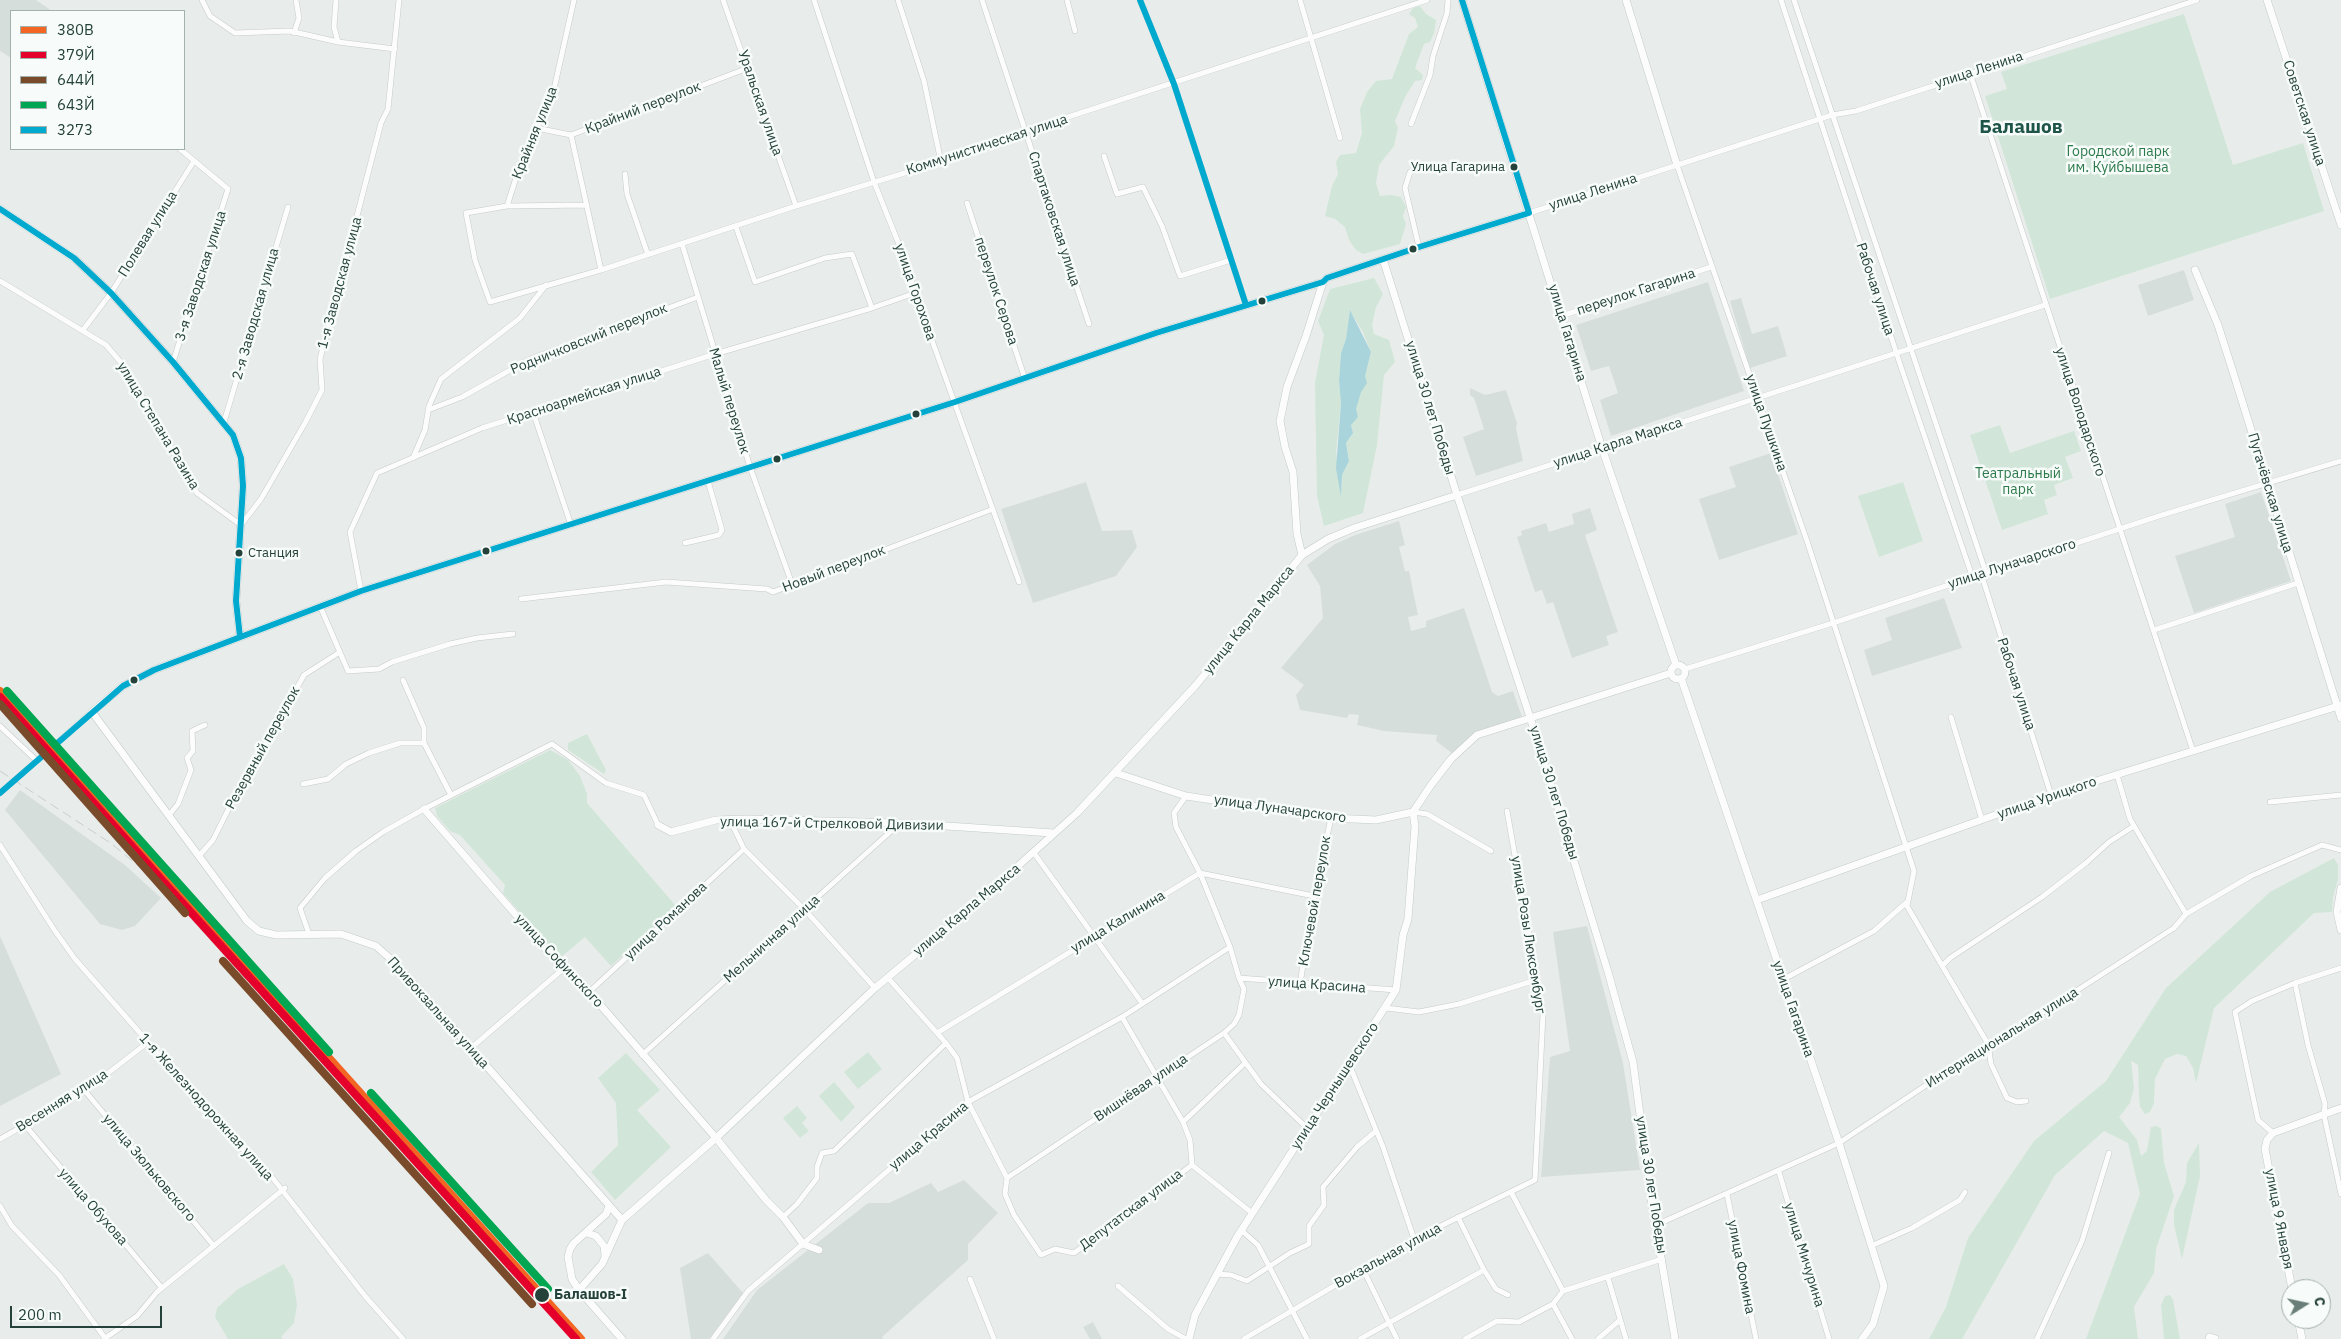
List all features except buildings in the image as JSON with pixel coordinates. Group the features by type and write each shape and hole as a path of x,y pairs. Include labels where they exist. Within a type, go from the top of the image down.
{"street":[{"path":"202,0 210,16 235,33 294,32 338,42 395,49"},
{"path":"294,32 299,18 296,0"},
{"path":"336,0 334,27 338,42"},
{"name":"1-я Заводская улица","path":"241,525 261,499 322,390 320,359 382,123 388,109 399,0"},
{"name":"Крайняя улица","path":"507,206 525,150 552,98 574,0"},
{"name":"Уральская улица","path":"723,0 796,206"},
{"name":"улица Горохова","path":"814,0 874,182 906,262 915,293 1019,582"},
{"path":"898,0 924,81 940,162"},
{"name":"Спартаковская улица","path":"982,0 1089,324"},
{"path":"1068,0 1075,32"},
{"path":"1140,0 1174,84 1246,305"},
{"path":"1300,0 1340,138"},
{"name":"Коммунистическая улица","path":"507,206 466,213 475,260 490,302 546,284 601,270 796,206 940,162 1025,131 1427,0"},
{"path":"1411,124 1430,75 1433,56 1447,13 1448,0"},
{"name":"улица Гагарина","path":"1462,0 1602,448 1676,665"},
{"name":"улица Пушкина","path":"1626,0 1677,165 1808,541 1914,872 1908,902"},
{"name":"Рабочая улица","path":"1781,0 1896,353 1972,576"},
{"name":"Рабочая улица","path":"1794,0 1983,573 2051,795"},
{"name":"улица Ленина","path":"0,793 123,686 154,670 361,591 955,402 1246,305 1323,282 1327,278 1419,247 1832,115 1856,111 2197,0"},
{"name":"Советская улица","path":"2267,0 2338,210 2341,225"},
{"name":"Крайний переулок","path":"536,128 571,135 748,68"},
{"name":"улица Володарского","path":"1970,73 2193,751"},
{"path":"571,135 601,270"},
{"path":"181,150 194,161"},
{"path":"1104,156 1117,194 1143,186 1162,226 1180,276 1231,260"},
{"name":"3-я Заводская улица","path":"173,362 228,189 194,161"},
{"name":"Полевая улица","path":"83,330 110,293 194,161"},
{"path":"1410,172 1405,188 1419,247"},
{"path":"625,174 627,194 648,255"},
{"name":"переулок Серова","path":"967,203 1025,379"},
{"path":"507,206 587,206"},
{"name":"2-я Заводская улица","path":"224,422 288,207"},
{"path":"0,209 74,258 110,293 173,362 233,435 242,465 244,486 236,601 240,637"},
{"path":"736,227 755,282 825,258 852,254 872,308"},
{"name":"Малый переулок","path":"682,244 750,467 792,584"},
{"name":"улица 30 лет Победы","path":"1383,260 1457,495 1530,717 1608,972 1632,1062 1675,1339"},
{"name":"переулок Гагарина","path":"1561,316 1712,267"},
{"name":"Пугачёвская улица","path":"2195,270 2221,334 2298,583 2339,705 2341,718"},
{"name":"улица Степана Разина","path":"0,281 106,345 124,366 197,493 241,525"},
{"path":"1302,555 1297,534 1293,472 1280,422 1287,387 1323,282"},
{"path":"413,458 425,430 428,410 441,379 520,318 546,284"},
{"name":"Красноармейская улица","path":"361,591 350,532 377,473 482,428 715,354 872,308 915,293"},
{"name":"Родничковский переулок","path":"428,410 462,397 530,360 698,297"},
{"name":"улица Карла Маркса","path":"622,1220 716,1138 875,988 1034,853 1052,833 1077,812 1116,773 1196,685 1302,555 1328,539 1354,528 2045,305"},
{"path":"533,412 571,525"},
{"name":"улица Луначарского","path":"1685,669 1833,623 2119,529 2341,461"},
{"path":"684,543 719,535 722,530 708,481"},
{"name":"Новый переулок","path":"521,599 666,582 767,589 773,592 993,509"},
{"path":"2154,630 2298,583"},
{"path":"320,606 348,671 360,672 379,669 392,662 450,644 477,638 513,634"},
{"name":"Резервный переулок","path":"199,856 214,840 239,788 257,760 304,675 340,652"},
{"path":"1676,665 1681,665 1685,669 1685,674 1681,678 1677,679 1671,673 1672,668 1676,665"},
{"path":"1491,851 1427,814 1413,812 1451,759 1477,735 1671,673"},
{"name":"улица Гагарина","path":"1681,678 1757,900 1782,980 1839,1143 1884,1286 1873,1324 1862,1339"},
{"path":"403,680 424,728 424,743 451,795"},
{"name":"улица Урицкого","path":"1757,900 2051,795 2339,705"},
{"name":"Привокзальная улица","path":"92,712 247,921 258,931 276,935 341,934 376,946 394,962 622,1220"},
{"path":"1951,717 1982,820"},
{"path":"168,815 178,804 191,770 187,758 193,751 192,730 205,725"},
{"path":"0,726 36,760"},
{"path":"303,784 328,779 346,764 369,753 400,743 424,743"},
{"name":"улица 167-й Стрелковой Дивизии","path":"424,809 552,744 606,783 644,795 658,825 671,832 716,820 730,820 901,823 1052,833"},
{"name":"улица Луначарского","path":"1116,773 1186,796 1331,818 1376,820 1413,812"},
{"path":"2117,775 2134,826 2186,914"},
{"path":"2270,802 2341,795"},
{"name":"Вишнёвая улица","path":"1007,1178 1224,1033 1234,1024 1243,1003 1244,989 1230,947 1200,873 1176,827 1174,813 1186,796"},
{"path":"309,934 300,908 325,878 369,842 424,809"},
{"name":"улица Софинского","path":"424,809 563,969 589,992 716,1138 766,1200 783,1217 803,1244"},
{"name":"улица Розы Люксембург","path":"1507,811 1543,1014 1535,1180"},
{"name":"улица Чернышевского","path":"1188,1339 1195,1315 1241,1230 1396,990 1403,935 1408,920 1415,826 1413,812"},
{"name":"Ключевой переулок","path":"1300,984 1314,896 1331,818"},
{"path":"730,820 744,850 805,910 875,988"},
{"name":"Мельничная улица","path":"642,1055 901,823"},
{"path":"1942,966 1950,958 2042,897 2086,863 2109,842 2134,826"},
{"name":"1-я Железнодорожная улица","path":"0,845 69,951 242,1150 268,1172 283,1189 365,1296 403,1339"},
{"name":"Интернациональная улица","path":"1656,1225 1779,1172 1839,1143 1988,1044 2020,1027 2166,933 2186,914 2251,876 2322,845 2341,850"},
{"name":"улица Романова","path":"589,992 744,850"},
{"path":"1034,853 1095,935 1142,1004"},
{"path":"0,857 6,854"},
{"path":"1200,873 1314,896"},
{"name":"улица Калинина","path":"937,1033 1095,935 1200,873"},
{"path":"2341,888 2337,912 2341,930"},
{"path":"1908,902 1907,906 1988,1044 1991,1064 2007,1098 2017,1102 2026,1101"},
{"path":"1782,980 1874,931 1908,902"},
{"name":"улица Красина","path":"713,1339 748,1291 968,1102 1122,1017 1230,947"},
{"path":"2341,968 2295,983 2252,1001 2235,1012 2258,1120 2273,1133 2341,1108"},
{"path":"471,1048 563,969"},
{"path":"888,978 957,1058 968,1102 1007,1178"},
{"name":"улица Красина","path":"1239,978 1396,990"},
{"path":"1386,1008 1419,1012 1459,1004 1536,980"},
{"path":"2295,983 2308,1045 2325,1104 2324,1115 2341,1194"},
{"path":"1122,1017 1183,1122 1190,1140 1192,1165 1252,1213"},
{"path":"1224,1033 1261,1084 1306,1128"},
{"name":"Весенняя улица","path":"0,1139 84,1091 148,1043"},
{"path":"783,1217 797,1204 817,1178 817,1167 822,1153 834,1151 946,1043"},
{"path":"1183,1122 1245,1063"},
{"path":"1349,1064 1376,1131 1414,1239"},
{"name":"улица Зюльковского","path":"84,1091 214,1246"},
{"name":"улица Обухова","path":"25,1125 162,1288"},
{"path":"1216,1274 1231,1275 1247,1281 1269,1266 1309,1244 1309,1226 1324,1205 1323,1187 1357,1147 1376,1131"},
{"name":"улица 9 Января","path":"2273,1133 2267,1140 2265,1149 2290,1279"},
{"path":"2037,1339 2082,1241 2110,1153"},
{"name":"Депутатская улица","path":"1007,1178 1005,1194 1014,1215 1041,1255 1055,1249 1074,1253 1192,1165"},
{"name":"улица Мичурина","path":"1779,1172 1829,1339"},
{"name":"Вокзальная улица","path":"1244,1339 1414,1239 1535,1180"},
{"path":"0,1206 12,1226 59,1275 104,1338 137,1316 162,1288 283,1189"},
{"path":"1511,1192 1563,1291"},
{"path":"1871,1246 1912,1228 1960,1200 1965,1192"},
{"name":"улица Фомина","path":"1727,1194 1756,1339"},
{"path":"608,1206 606,1214 574,1244 568,1257 572,1279 579,1290 622,1339"},
{"path":"1458,1217 1484,1270 1496,1289 1508,1295"},
{"path":"579,1290 602,1264 622,1220"},
{"path":"1241,1230 1258,1245 1307,1339"},
{"path":"587,1233 596,1236 604,1246 606,1256"},
{"path":"803,1244 819,1250"},
{"path":"1465,1339 1497,1321 1518,1322 1553,1304 1563,1291 1608,1278 1662,1258"},
{"path":"1363,1269 1397,1339"},
{"path":"1360,1339 1484,1270"},
{"path":"1608,1278 1626,1339"},
{"path":"970,1279 994,1339"},
{"path":"1118,1286 1168,1329 1188,1339"},
{"path":"1553,1304 1572,1339"},
{"path":"1598,1339 1620,1320"},
{"path":"2208,1339 2209,1336 2216,1338"}],"shaded area":[{"path":"0,0 36,0 51,10 10,10 10,57 0,51"},
{"path":"2184,270 2194,300 2148,316 2138,285"},
{"path":"1708,282 1744,391 1611,436 1600,400 1618,393 1609,366 1591,371 1576,325"},
{"path":"1741,298 1752,334 1778,326 1787,356 1750,368 1730,301"},
{"path":"1470,388 1485,395 1506,390 1517,423 1516,428 1523,461 1476,476 1463,437 1484,429 1474,398 1470,395"},
{"path":"1771,453 1798,534 1719,560 1699,499 1736,487 1729,467"},
{"path":"1086,482 1102,531 1132,530 1137,547 1116,576 1033,603 1001,509"},
{"path":"2261,492 2291,581 2194,613 2175,556 2235,537 2225,504"},
{"path":"1590,508 1597,530 1585,535 1618,632 1606,636 1609,645 1572,658 1553,602 1547,604 1542,590 1535,592 1517,537 1522,535 1521,531 1546,523 1549,532 1574,524 1572,514"},
{"path":"1399,521 1405,545 1399,547 1405,571 1409,571 1418,615 1408,617 1411,631 1426,627 1426,621 1464,608 1492,692 1498,696 1513,691 1522,717 1475,733 1453,754 1436,741 1437,735 1384,731 1357,725 1359,715 1349,714 1347,718 1300,710 1296,695 1304,685 1281,668 1323,618 1320,586 1307,565 1335,544 1355,535"},
{"path":"1944,598 1962,648 1872,676 1864,650 1892,640 1885,618"},
{"path":"20,790 125,865 161,898 135,926 122,930 100,924 5,810"},
{"path":"1587,926 1623,1063 1640,1170 1541,1177 1550,1057 1570,1051 1553,932"},
{"path":"0,936 61,1074 0,1106"},
{"path":"964,1180 998,1213 968,1244 968,1260 882,1337 883,1339 723,1339 757,1290 868,1203 889,1203 931,1183 938,1192"},
{"path":"708,1253 743,1293 709,1339 691,1339 680,1268"},
{"path":"1093,1322 1102,1339 1090,1339 1083,1327"}],"green space":[{"path":"1420,6 1426,14 1436,20 1434,33 1430,42 1424,44 1415,68 1423,75 1422,80 1415,81 1405,97 1395,121 1398,128 1394,146 1379,165 1376,183 1380,196 1392,195 1401,197 1406,207 1403,216 1406,224 1400,244 1363,254 1356,250 1349,240 1345,227 1335,219 1325,216 1332,186 1338,174 1336,162 1340,155 1356,153 1362,133 1360,109 1367,92 1376,81 1392,79 1409,34 1418,27 1415,18 1409,14 1413,8"},
{"name":"Городской парк им. Куйбышева","path":"2184,14 2233,165 2303,143 2324,211 2050,299 1985,96 2007,89 2001,72"},
{"path":"1374,278 1383,294 1376,307 1372,325 1374,334 1389,340 1395,362 1384,375 1377,445 1363,513 1324,526 1317,496 1315,383 1324,335 1318,321 1330,289","holes":["1350,311 1363,332 1371,353 1351,425 1353,433 1346,443 1349,461 1342,475 1341,497 1336,452 1341,403 1339,381 1341,353 1346,339"]},
{"name":"Театральный парк","path":"2000,425 2010,453 2074,431 2081,451 2065,457 2073,478 2054,485 2057,495 2044,500 2048,514 2002,530 1970,435"},
{"path":"1903,482 1923,541 1879,557 1858,496"},
{"path":"587,734 606,770 604,774 568,750 568,743"},
{"path":"550,750 568,760 580,776 587,794 587,803 676,906 611,966 585,937 560,958 503,893 505,885 460,835 450,831 437,816 435,808"},
{"path":"2334,858 2338,865 2338,879 2333,897 2332,912 2314,913 2214,1008 2196,1083 2193,1068 2186,1056 2177,1054 2165,1059 2155,1079 2154,1103 2150,1112 2145,1114 2140,1107 2138,1065 2131,1061 2134,1088 2130,1103 2119,1117 2137,1140 2141,1156 2147,1151 2151,1127 2157,1126 2161,1129 2164,1163 2174,1196 2156,1249 2154,1273 2134,1307 2138,1339 2086,1339 2140,1194 2128,1143 2104,1131 2055,1175 1962,1339 1929,1339 1946,1307 1968,1238 2034,1141 2106,1081 2166,988 2270,892"},
{"path":"868,1052 882,1069 858,1089 844,1072"},
{"path":"626,1053 660,1090 637,1110 671,1147 615,1200 591,1172 618,1145 616,1103 598,1078"},
{"path":"834,1082 855,1107 841,1122 819,1096"},
{"path":"797,1106 807,1118 802,1123 809,1131 800,1138 783,1118"},
{"path":"2199,1143 2200,1176 2182,1259 2174,1225 2174,1210 2186,1182 2187,1163"},
{"path":"284,1264 293,1279 297,1305 294,1323 281,1337 283,1339 228,1339 215,1317 217,1308 238,1289"},
{"path":"2170,1295 2173,1300 2180,1339 2164,1339 2161,1305 2165,1296"}],"water":[{"path":"1350,310 1371,352 1365,376 1367,383 1361,392 1356,409 1358,417 1351,425 1353,433 1346,443 1349,461 1342,475 1341,497 1336,468 1341,403 1339,381 1341,353 1346,339"}],"railway":[{"path":"0,771 112,844 142,869 169,894 272,1008 316,1051"},
{"path":"342,1080 377,1125"}],"transit line":[{"name":"3273","path":"1140,0 1174,84 1246,305"},
{"name":"3273","path":"0,793 123,686 154,670 361,591 955,402 1156,333 1323,282 1327,278 1419,247 1529,213 1462,0"},
{"name":"3273","path":"0,209 74,258 111,293 173,362 233,435 241,458 243,486 236,601 240,637"},
{"name":"380В","path":"0,691 581,1339"},
{"name":"643Й","path":"7,691 329,1052"},
{"name":"379Й","path":"0,697 169,888 576,1339"},
{"name":"644Й","path":"0,704 185,913"},
{"name":"644Й","path":"223,961 532,1304"},
{"name":"643Й","path":"371,1093 548,1289"}],"place":[{"name":"Улица Гагарина","path":"1514,167"},
{"name":"Станция","path":"239,553"},
{"name":"Балашов-I","path":"542,1295"}],"district":[{"name":"Балашов","path":"2021,128"}]}
